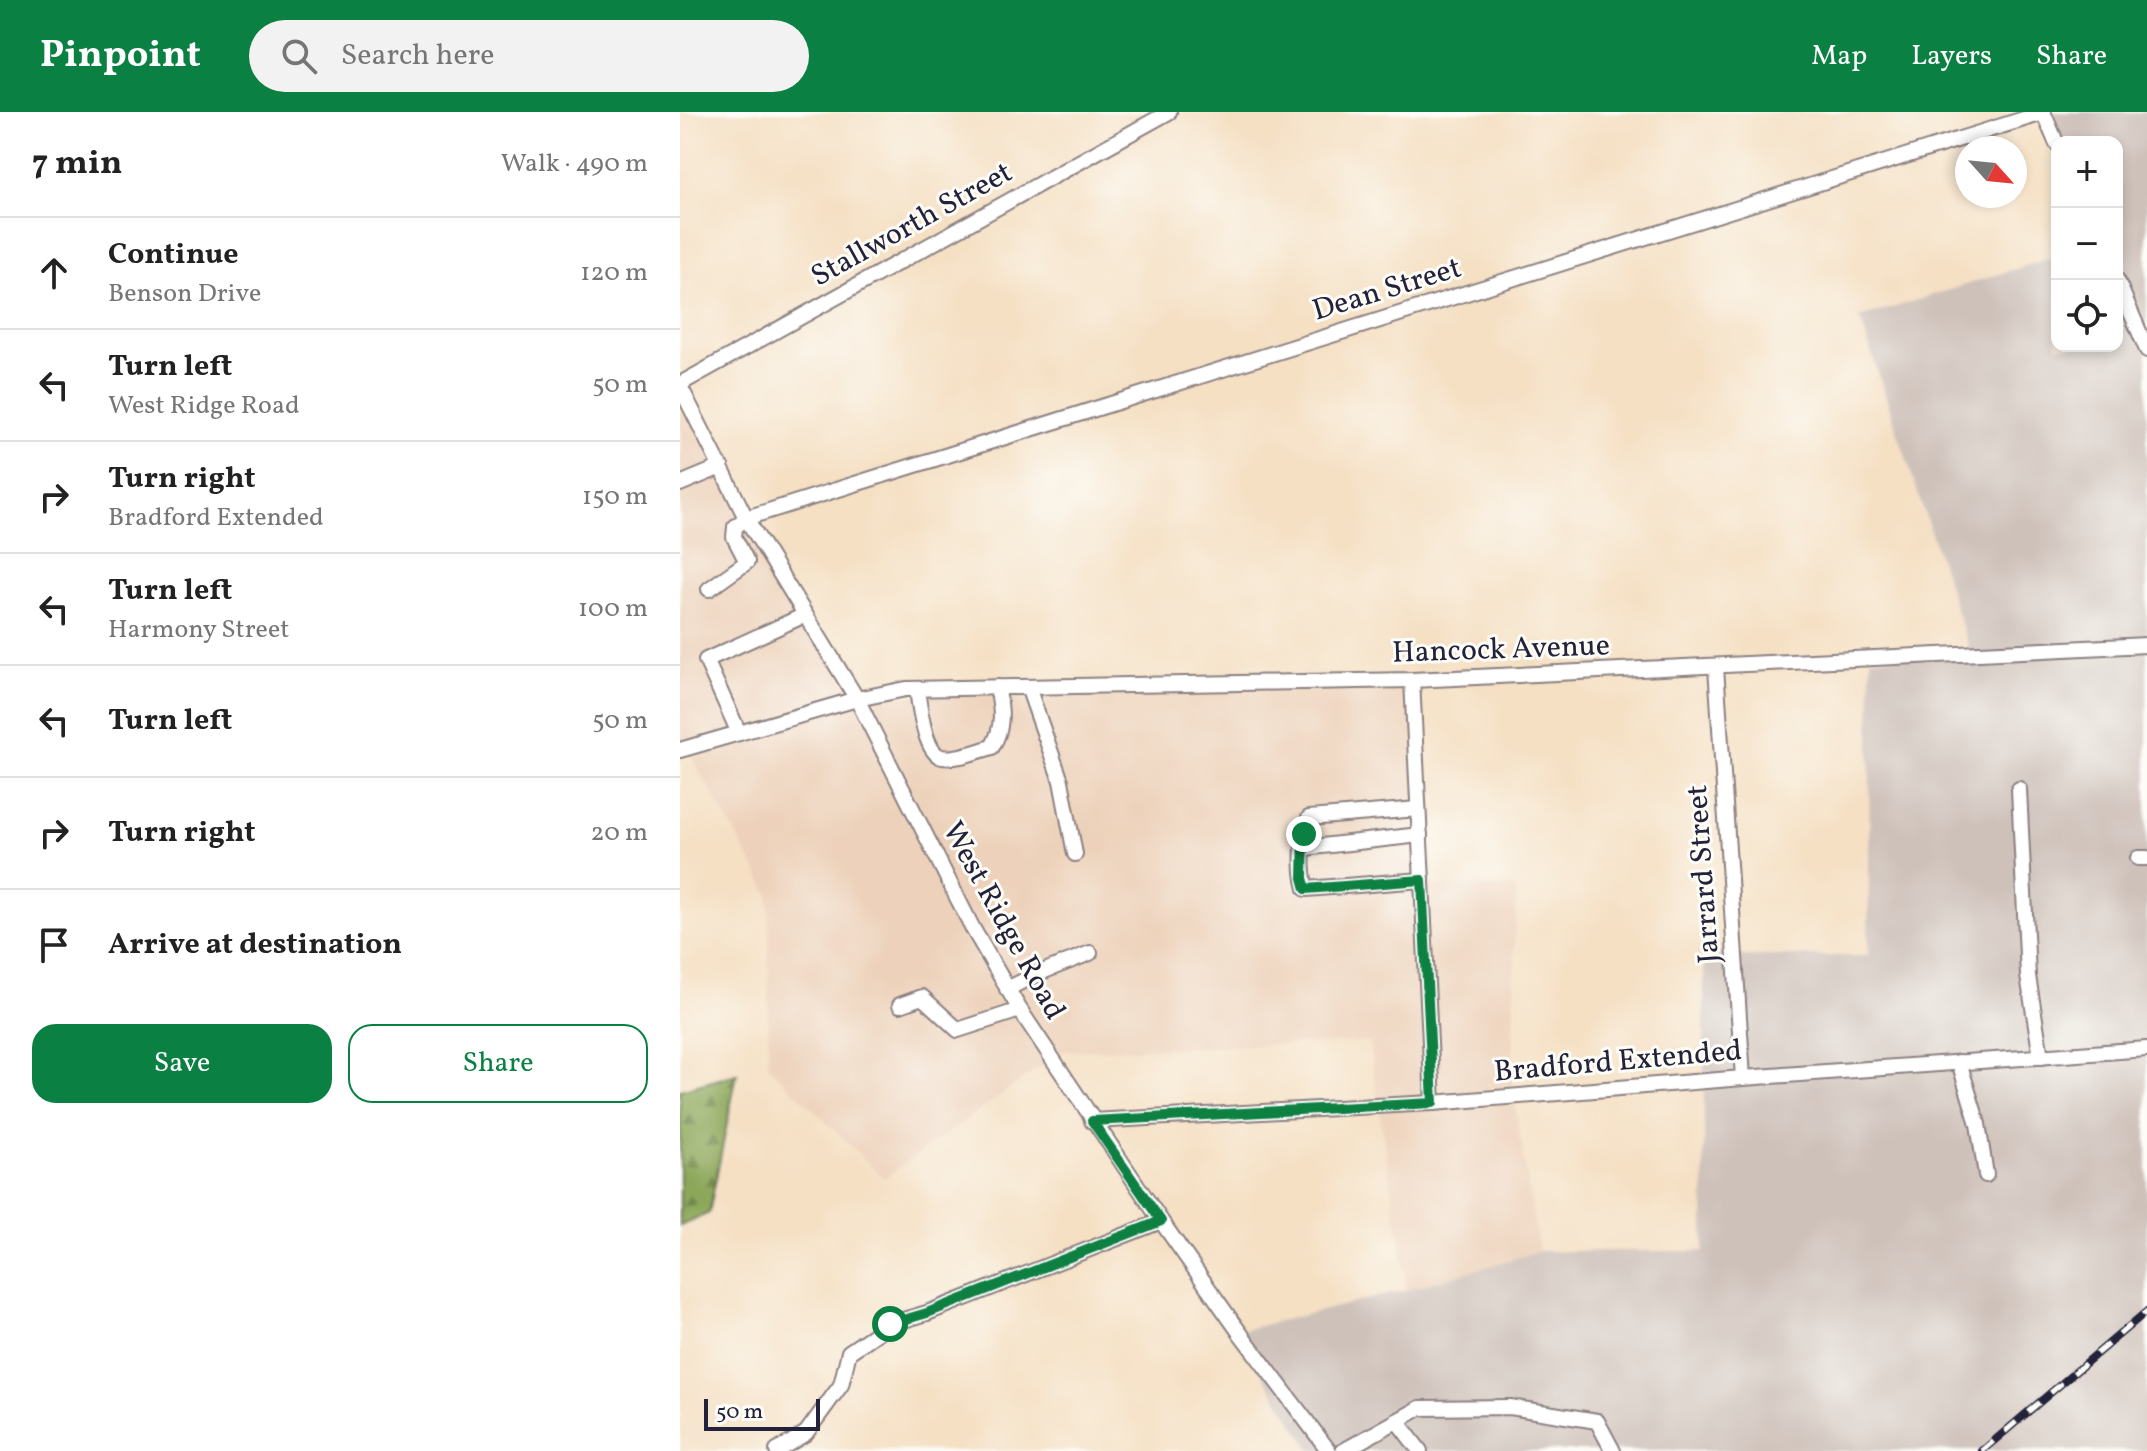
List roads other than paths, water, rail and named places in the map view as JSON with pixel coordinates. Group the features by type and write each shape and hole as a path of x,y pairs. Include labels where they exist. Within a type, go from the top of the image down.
{"street":[{"name":"Stallworth Street","path":"680,385 1169,112"},
{"path":"2043,112 2054,136"},
{"name":"Dean Street","path":"746,518 2043,112"},
{"path":"2123,294 2147,350"},
{"name":"West Ridge Road","path":"680,385 746,518 857,699 973,929 1007,989 1161,1221 1329,1451"},
{"path":"680,484 721,467"},
{"path":"746,518 735,527 734,537 747,562"},
{"path":"709,589 747,562 767,553"},
{"path":"739,733 706,660 805,615"},
{"name":"Hancock Avenue","path":"680,750 857,699 917,689 1412,680 2147,645"},
{"name":"Jarrard Street","path":"1716,667 1743,1078"},
{"path":"1412,680 1433,1103"},
{"path":"917,689 930,747 936,755 945,758 992,747 1001,730 997,687"},
{"path":"1028,687 1061,781 1075,854"},
{"path":"2019,789 2028,976 2041,1057"},
{"path":"1418,809 1309,818 1304,834 1303,878 1306,889 1422,880"},
{"path":"1304,848 1420,835"},
{"path":"1007,989 1090,953"},
{"path":"900,1005 922,997 958,1030 1020,1010"},
{"name":"Bradford Extended","path":"1092,1121 1433,1103 2147,1049"},
{"path":"1959,1062 1978,1124 1986,1175"},
{"path":"777,1451 806,1433 841,1385 849,1352 890,1324 927,1313 1161,1221"},
{"path":"1343,1451 1420,1408 1510,1407 1597,1421 1613,1451"},
{"path":"1397,1421 1420,1451"}],"railway":[{"path":"1982,1451 2147,1311"}]}
